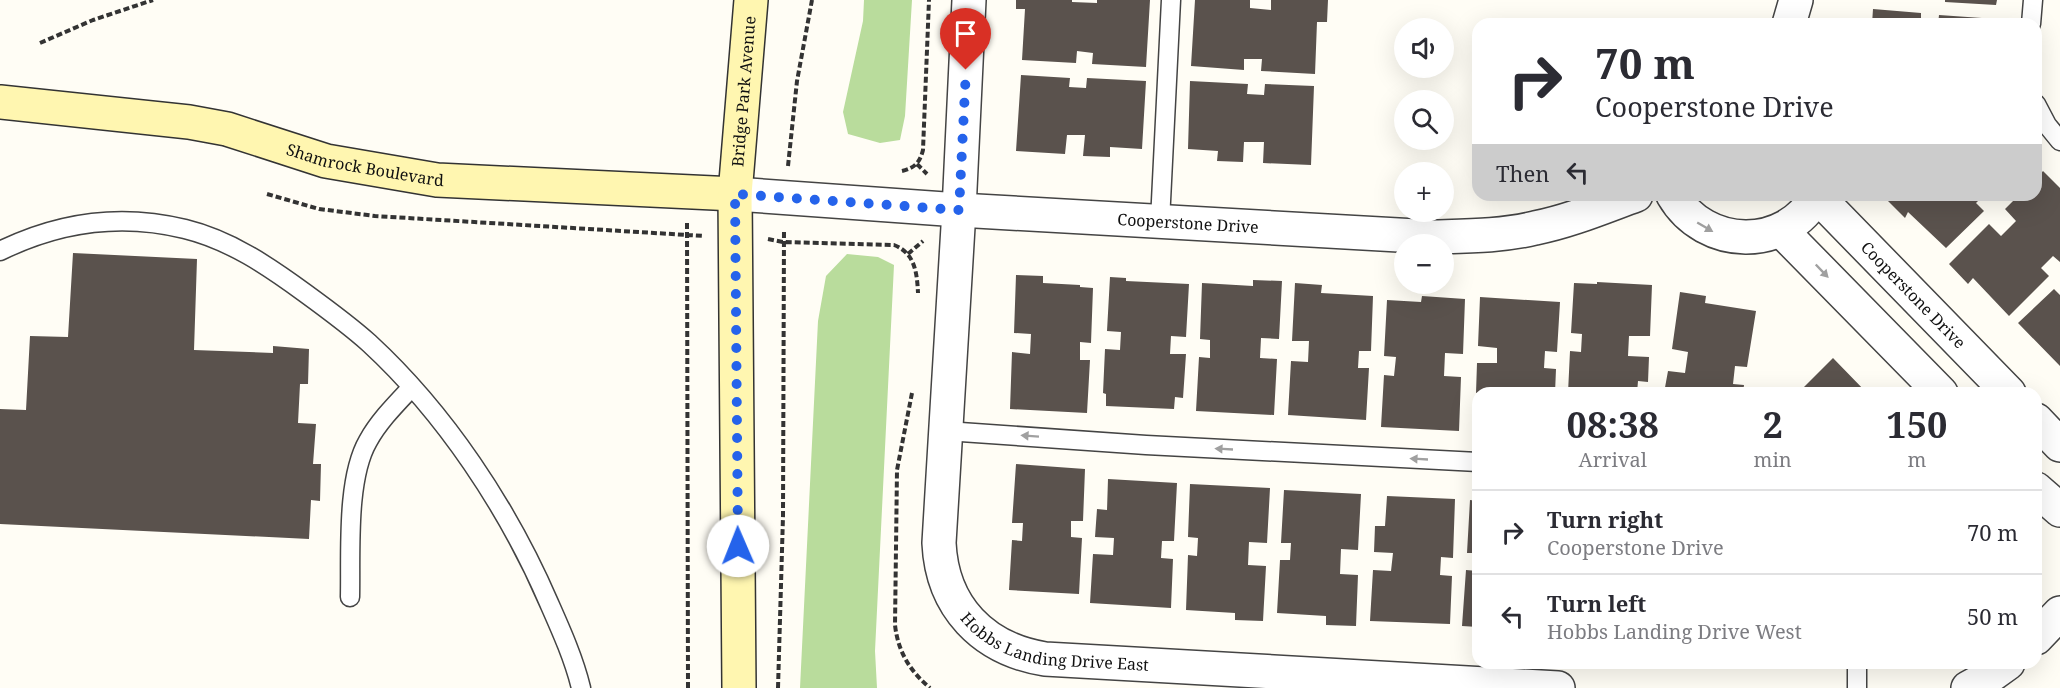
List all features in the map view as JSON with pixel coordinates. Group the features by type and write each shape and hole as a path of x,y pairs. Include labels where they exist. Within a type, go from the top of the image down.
{"street":[{"name":"Bridge Park Avenue","path":"739,688 735,194 752,0"},
{"name":"Hobbs Landing Drive East","path":"969,0 939,543 944,577 951,593 970,622 982,634 1012,651 1045,659 1558,688"},
{"path":"1791,18 1796,0"},
{"name":"Shamrock Boulevard","path":"0,102 189,122 227,129 326,161 437,180 735,194"},
{"name":"Cooperstone Drive","path":"735,194 959,210 1434,237 1472,236 1534,229 1619,201"},
{"path":"1677,201 1700,225 1724,235 1749,238 1781,230 1806,211 1813,201"},
{"name":"Cooperstone Drive","path":"1823,201 2003,387"},
{"path":"1781,230 1935,387"},
{"path":"2042,426 2060,445"},
{"path":"2042,494 2060,510"},
{"path":"2042,632 2060,613"},
{"path":"1968,688 1999,669"}],"lane":[{"path":"1160,221 1171,0"},
{"path":"2032,18 2033,0"},
{"path":"2042,115 2060,141"},
{"path":"0,252 49,231 93,222 150,222 202,234 238,249 279,274 367,342 412,387 482,479 517,537 556,618 581,688"},
{"path":"350,597 353,496 359,461 373,432 412,387"},
{"path":"946,430 1158,445 1472,462"},
{"path":"1857,669 1857,688"}],"path":[{"path":"39,43 93,20 153,0"},
{"path":"778,688 783,516 783,242 797,81 812,0"},
{"path":"898,171 909,169 917,164 922,156 929,0"},
{"path":"917,164 927,174"},
{"path":"687,193 688,688"},
{"path":"909,254 923,241"}],"green space":[{"path":"864,0 912,0 905,116 900,140 880,143 848,134 843,112 863,21"},
{"path":"847,254 878,257 894,265 875,651 877,688 800,688 818,321 826,276"}],"building":[{"path":"1016,0 1072,0 1072,2 1097,3 1097,0 1150,0 1146,67 1092,64 1093,53 1077,51 1076,63 1022,60 1025,9 1016,9"},
{"path":"1195,0 1250,0 1250,8 1271,10 1271,0 1328,0 1327,22 1317,22 1315,74 1261,71 1262,59 1244,59 1244,70 1191,66"},
{"path":"1945,0 1997,0 1996,5 1945,2"},
{"path":"1873,9 1921,13 1921,18 1872,18"},
{"path":"1939,15 1982,18 1939,18"},
{"path":"1021,75 1070,78 1069,87 1086,88 1087,78 1146,81 1142,149 1110,147 1110,157 1083,156 1085,135 1067,135 1065,154 1016,151"},
{"path":"1190,81 1248,84 1247,94 1264,95 1265,84 1314,86 1311,165 1263,163 1264,142 1244,142 1243,162 1217,161 1218,151 1188,149"},
{"path":"2042,172 2060,188 2060,262 2053,256 2041,268 2049,276 2009,316 1973,278 1968,284 1949,264 1989,224 2001,236 2016,221 2005,209 2013,201 2042,201"},
{"path":"1888,201 1978,201 1976,203 1984,211 1946,248 1908,212 1905,218"},
{"path":"73,253 197,259 194,350 273,353 273,346 309,349 308,384 300,384 298,423 316,424 313,464 321,464 320,501 311,500 309,539 0,524 0,409 26,410 30,336 68,337"},
{"path":"1016,275 1043,276 1043,283 1093,288 1091,343 1080,342 1080,360 1090,360 1087,413 1010,409 1012,352 1030,354 1031,334 1014,333"},
{"path":"1110,277 1126,278 1126,281 1189,284 1186,337 1171,336 1170,354 1186,354 1183,398 1175,397 1174,409 1106,406 1106,394 1103,393 1105,349 1120,350 1121,332 1107,331"},
{"path":"1253,280 1282,281 1279,339 1261,338 1260,358 1277,359 1274,415 1196,411 1199,357 1210,358 1210,340 1200,339 1202,283 1253,286"},
{"path":"1597,282 1652,285 1650,336 1629,336 1628,356 1649,357 1648,382 1638,381 1638,387 1568,387 1570,351 1581,352 1582,334 1571,333 1574,283 1597,284"},
{"path":"1295,283 1322,285 1321,293 1373,296 1371,351 1359,351 1358,368 1369,368 1366,420 1288,415 1291,361 1308,362 1309,341 1292,341"},
{"path":"2054,289 2060,295 2060,366 2018,323"},
{"path":"1680,292 1706,296 1705,303 1756,311 1747,367 1735,366 1733,384 1744,385 1744,387 1665,387 1668,371 1685,373 1688,352 1672,349"},
{"path":"1422,296 1465,299 1463,354 1445,353 1444,376 1461,377 1459,431 1381,427 1384,375 1394,376 1396,357 1384,356 1387,300 1421,302"},
{"path":"1480,297 1560,302 1557,352 1545,351 1544,368 1556,369 1555,387 1476,387 1477,363 1497,363 1497,348 1478,346"},
{"path":"1833,358 1861,387 1804,387"},
{"path":"1016,464 1085,469 1083,521 1071,521 1071,537 1082,538 1079,594 1009,590 1012,540 1022,541 1023,523 1012,523"},
{"path":"1108,479 1177,483 1174,541 1162,541 1161,558 1173,559 1171,608 1090,603 1093,554 1113,555 1114,538 1095,537 1097,509 1107,510"},
{"path":"1190,484 1270,488 1267,543 1249,542 1248,565 1266,566 1263,621 1235,620 1235,613 1186,610 1188,555 1197,556 1198,538 1188,537"},
{"path":"1284,490 1361,494 1358,550 1341,549 1340,574 1358,575 1356,626 1326,625 1326,616 1277,613 1280,560 1290,560 1291,543 1281,543"},
{"path":"1387,496 1455,499 1453,558 1441,557 1440,575 1452,576 1450,624 1370,621 1373,570 1391,571 1393,553 1374,552 1375,526 1385,526"},
{"path":"1470,500 1472,500 1472,553 1467,553"},
{"path":"1466,570 1472,570 1472,627 1462,626"}],"route":[{"path":"738,546 735,194 959,210 966,70"}]}
